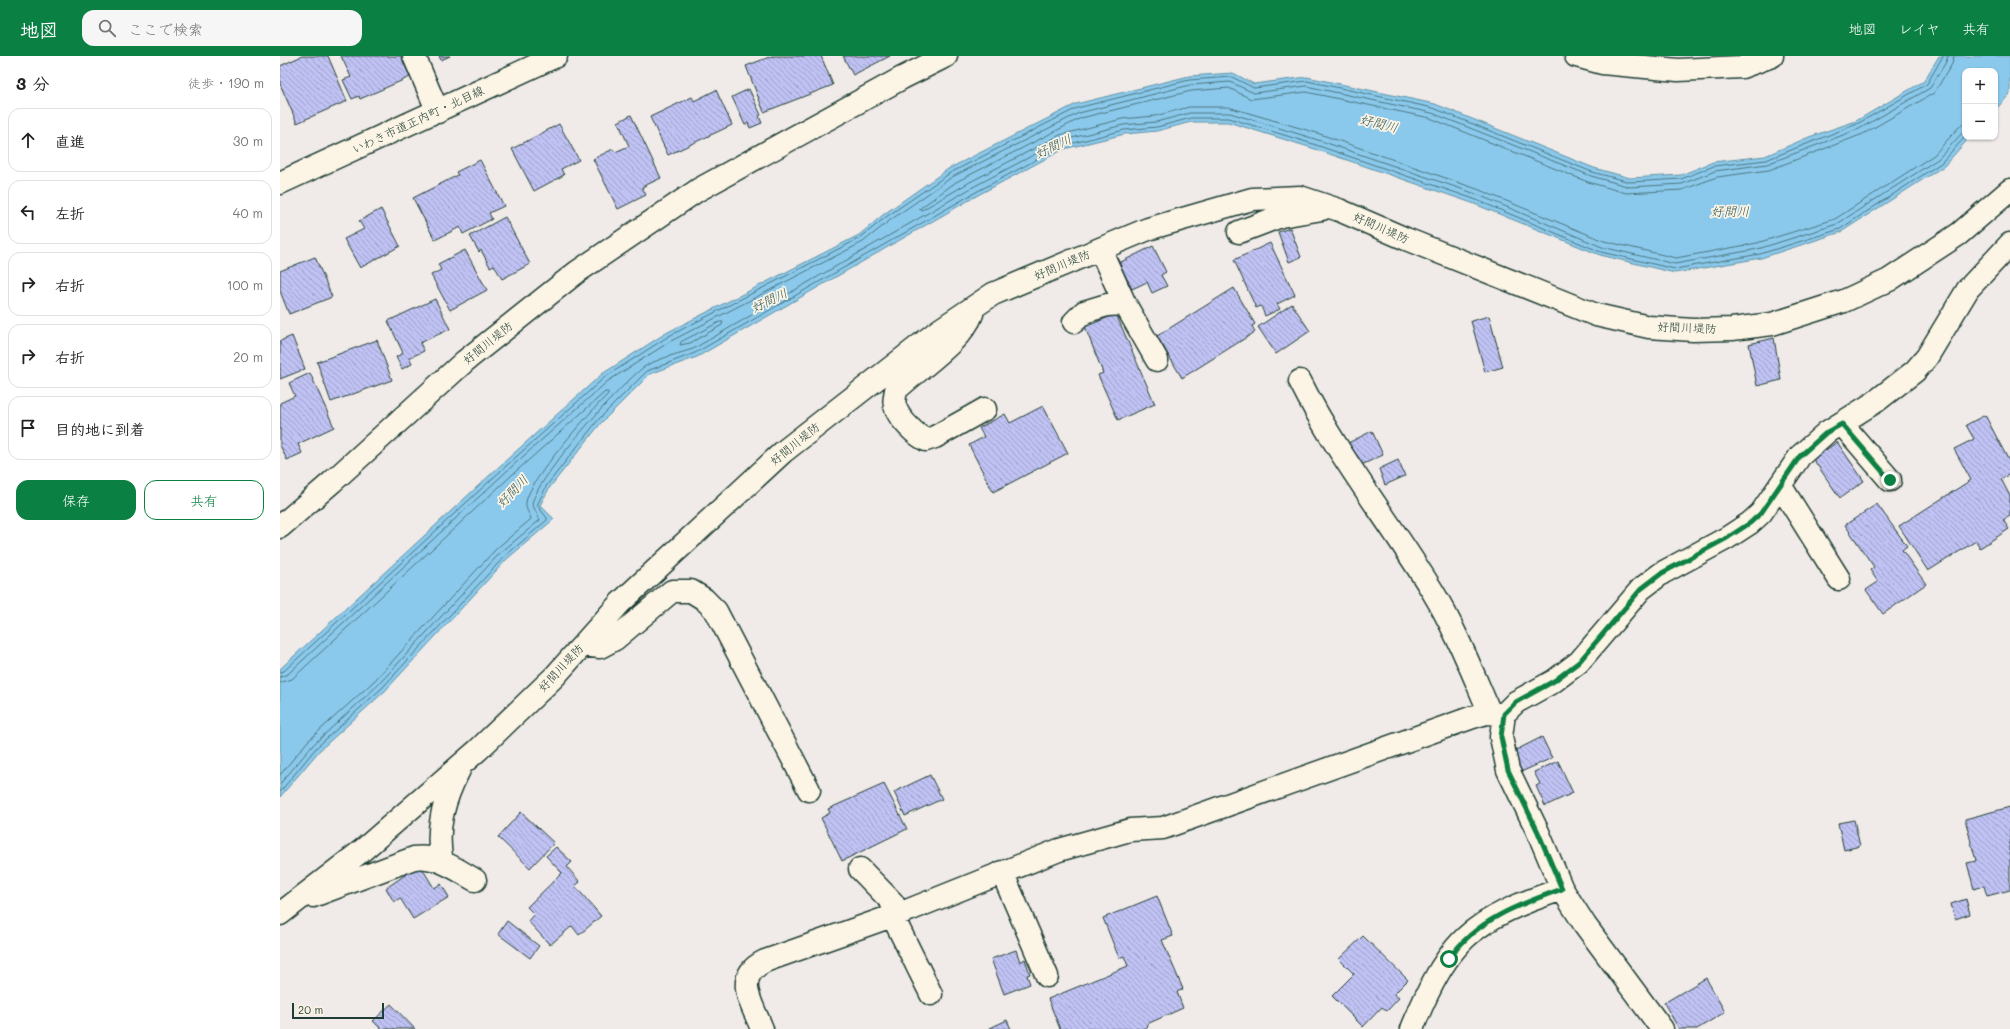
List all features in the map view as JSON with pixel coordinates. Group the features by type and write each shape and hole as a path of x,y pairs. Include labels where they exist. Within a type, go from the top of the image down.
{"street":[{"path":"414,56 438,112"},
{"name":"いわき市道正内町・北目線","path":"280,184 556,56"},
{"name":"好間川堤防","path":"280,527 465,360 577,272 698,190 902,78 946,56"},
{"path":"1576,56 1602,64 1678,70 1742,67 1772,56"},
{"name":"好間川堤防","path":"280,914 364,849 462,763 555,676 620,603 783,452 938,331 994,294 1100,249 1148,229 1252,199 1300,198 1333,208 1406,239 1596,315 1649,327 1701,330 1732,329 1772,324 1850,298 1889,280 1959,234 2010,190"},
{"path":"1239,232 1281,216 1305,210 1333,208"},
{"path":"762,1029 748,995 746,986 752,968 765,961 892,915 1059,850 1130,830 1163,828 1179,823 1497,713 1554,681 1579,662 1641,589 1662,573 1727,538 1750,523 1761,513 1800,456 1827,432 1842,424 1874,402 1915,371 1927,357 1968,289 2010,244"},
{"path":"1100,249 1125,304 1157,360"},
{"path":"1074,322 1088,310 1107,305 1125,304"},
{"path":"974,307 969,323 955,338 896,390 894,399 896,409 915,435 926,440 935,437 986,410"},
{"path":"1300,381 1325,429 1440,603 1497,713 1508,770 1538,832 1562,889 1586,925 1662,1029"},
{"path":"1842,424 1890,480"},
{"path":"1780,485 1839,579"},
{"path":"583,645 600,647 615,639 672,591 691,591 704,599 716,611 809,790"},
{"path":"442,862 439,845 440,824 450,788 462,763"},
{"path":"300,899 334,890 414,858 423,857 435,858 475,880"},
{"path":"860,869 893,903 892,915 930,994"},
{"path":"1002,872 1048,976"},
{"path":"1412,1029 1435,981 1459,944 1476,929 1493,918 1529,901 1562,889"}],"water":[{"name":"好間川","path":"1939,56 2010,56 2010,94 1998,107 1998,68 1962,68 1962,140 1967,140 1944,166 1841,232 1761,258 1675,273 1600,255 1472,203 1312,148 1228,122 1191,122 1157,131 1125,134 1064,149 978,195 697,357 650,374 601,423 550,487 540,505 554,519 507,559 385,691 319,751 280,797 280,669 503,463 602,374 666,333 859,235 884,214 948,169 1076,104 1189,76 1233,73 1254,84 1307,77 1435,104 1594,168 1630,178 1681,175 1713,162 1765,156 1809,137 1856,121 1924,81"}],"building":[{"path":"302,56 328,56 347,101 297,123 280,84 280,66"},
{"path":"341,56 401,56 410,77 360,99 359,96 352,99 343,80 351,77"},
{"path":"439,56 450,56 441,60"},
{"path":"772,56 821,56 833,85 764,112 746,66"},
{"path":"843,56 890,56 853,75"},
{"path":"749,89 761,115 759,116 762,123 750,128 748,123 745,125 732,97"},
{"path":"716,90 732,125 668,155 650,117 692,97 694,101"},
{"path":"631,115 661,178 642,187 646,195 618,209 593,159 613,149 615,152 629,146 618,122"},
{"path":"559,124 579,160 561,169 564,175 534,191 512,149"},
{"path":"480,160 504,206 489,213 492,219 463,234 460,227 435,240 413,198 458,175 456,172"},
{"path":"381,209 400,246 360,268 344,239 364,229 359,221"},
{"path":"505,217 530,264 502,279 494,265 490,267 481,250 479,252 470,236"},
{"path":"1290,228 1301,257 1289,262 1278,232"},
{"path":"1270,243 1295,295 1277,304 1280,309 1265,316 1261,306 1256,308 1234,260"},
{"path":"1153,246 1166,272 1161,275 1167,286 1152,293 1147,282 1132,289 1119,263"},
{"path":"465,250 487,290 450,310 431,275 441,270 438,264"},
{"path":"315,257 332,297 289,314 280,291 280,271"},
{"path":"1234,288 1255,324 1252,326 1255,332 1182,378 1157,336"},
{"path":"435,299 450,329 420,343 424,351 409,358 412,364 402,369 396,357 403,353 388,321"},
{"path":"1292,304 1310,331 1276,354 1258,327"},
{"path":"1116,314 1155,404 1118,420 1098,375 1103,373 1085,327"},
{"path":"1489,316 1503,367 1485,372 1471,321"},
{"path":"292,336 305,369 280,379 280,341"},
{"path":"1774,338 1781,380 1757,386 1749,344"},
{"path":"377,340 392,380 331,402 317,362"},
{"path":"310,373 334,427 298,444 302,453 287,460 280,445 280,403 295,396 289,383"},
{"path":"1043,406 1068,453 993,492 969,445 984,437 979,428 1005,414 1010,423"},
{"path":"1985,415 2010,463 2010,474 2001,479 2010,496 2010,516 2003,520 2009,529 1980,548 1976,541 1928,571 1899,526 1971,480 1954,449 1974,439 1966,425"},
{"path":"1372,431 1383,455 1357,467 1346,444"},
{"path":"1837,442 1864,481 1840,498 1813,459"},
{"path":"1398,460 1405,476 1385,485 1379,469"},
{"path":"1877,504 1907,546 1902,550 1926,584 1883,614 1866,590 1878,582 1870,570 1874,567 1845,525"},
{"path":"1542,737 1552,758 1521,772 1512,752"},
{"path":"1558,761 1573,793 1545,806 1536,786 1540,784 1534,772"},
{"path":"930,775 942,799 905,816 894,792"},
{"path":"884,784 907,829 842,861 821,818 830,813 828,809"},
{"path":"2010,807 2010,890 1987,896 1984,886 1974,889 1967,863 1976,861 1965,819"},
{"path":"521,812 554,843 530,868 498,837"},
{"path":"1854,820 1860,846 1844,850 1838,823"},
{"path":"556,847 572,862 567,867 580,882 575,886 601,916 579,935 572,926 550,945 528,921 534,914 527,907 562,873 546,856"},
{"path":"420,865 434,888 441,884 449,897 413,919 400,898 394,902 386,888"},
{"path":"1157,896 1173,936 1162,940 1183,989 1177,992 1183,1008 1147,1024 1148,1027 1143,1029 1060,1029 1048,999 1128,966 1124,956 1119,958 1103,918"},
{"path":"1966,899 1970,914 1955,919 1951,904"},
{"path":"507,921 539,946 530,958 498,934"},
{"path":"1363,936 1408,980 1394,994 1399,998 1387,1011 1382,1007 1363,1027 1332,996 1354,974 1339,959"},
{"path":"1016,950 1020,962 1025,959 1030,974 1027,975 1030,984 1004,994 991,959"},
{"path":"1706,978 1725,1012 1697,1029 1679,1029 1664,1003"},
{"path":"391,1004 415,1029 381,1029 373,1021"},
{"path":"1007,1020 1011,1029 988,1029"}],"route":[{"path":"1449,959 1459,944 1476,929 1493,918 1529,901 1562,889 1538,832 1508,770 1502,749 1501,737 1504,714 1516,702 1554,681 1579,662 1641,589 1662,573 1727,538 1750,523 1761,513 1800,456 1827,432 1842,424 1890,480"}]}
